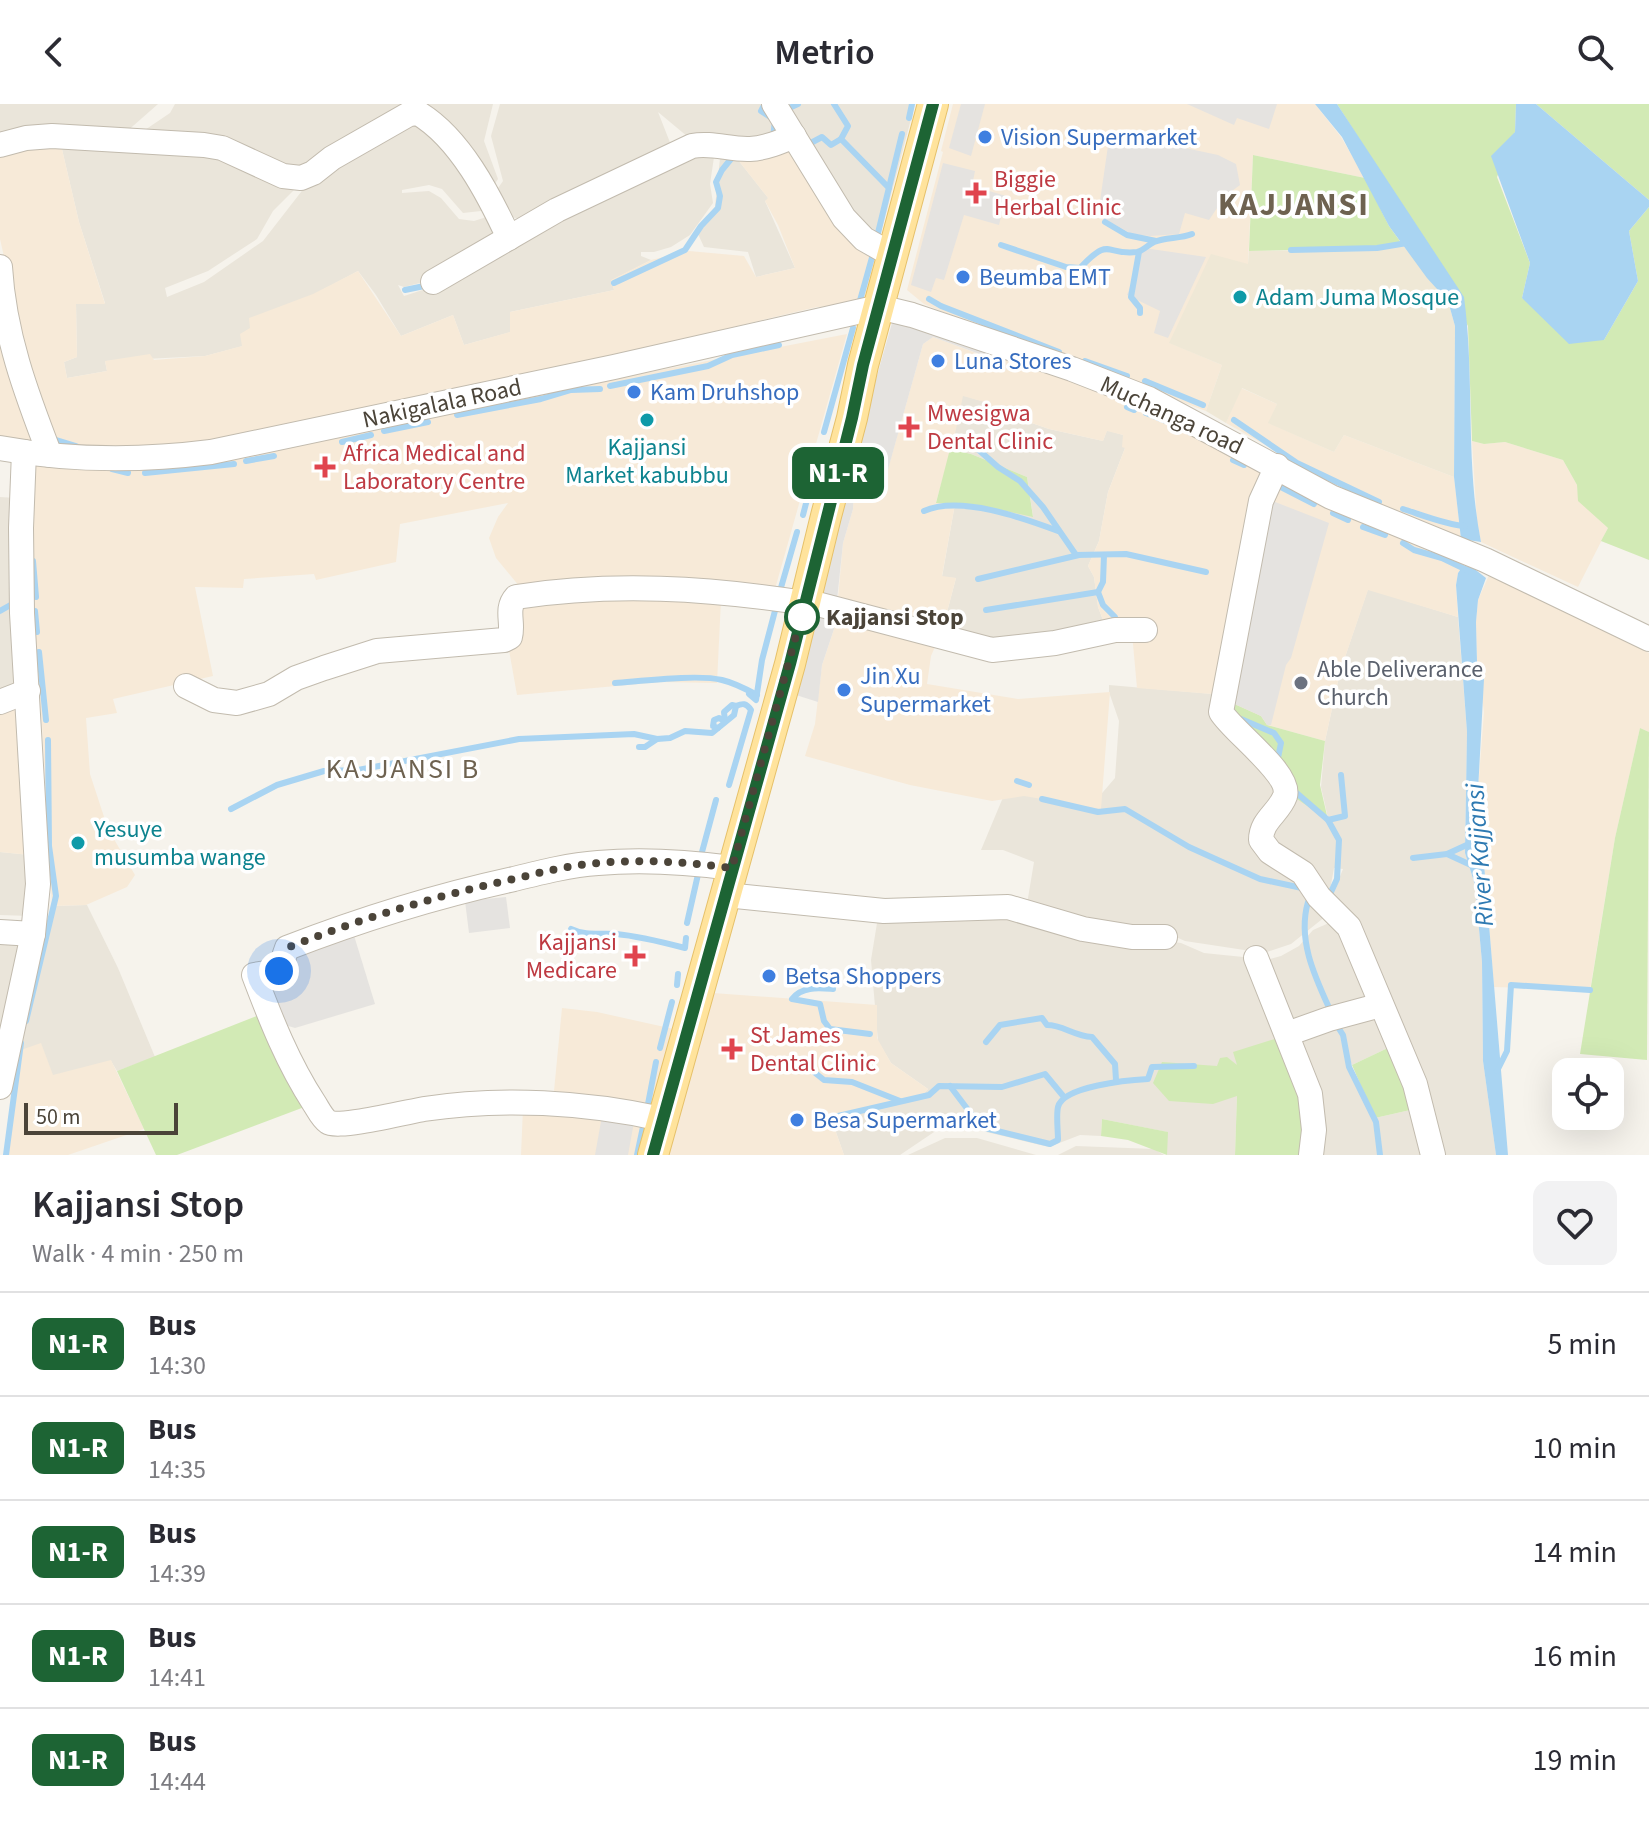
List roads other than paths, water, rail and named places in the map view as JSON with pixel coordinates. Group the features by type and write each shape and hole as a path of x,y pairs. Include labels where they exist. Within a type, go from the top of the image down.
{"main road":[{"path":"653,1155 806,602 933,104"}],"street":[{"path":"774,104 844,218 864,239 894,256"},
{"path":"0,145 26,138 52,136 204,145 222,148 283,176 301,178 409,114 418,113 441,132 481,181 509,238"},
{"path":"433,282 581,197 692,146 704,144 751,149 794,136"},
{"path":"0,267 12,349 50,455"},
{"name":"Nakigalala Road","path":"0,448 50,455 153,460 211,452 614,367 879,307"},
{"name":"Muchanga road","path":"879,307 912,315 1072,369 1149,399 1329,496 1485,560 1649,639"},
{"path":"0,1087 5,1034 33,934 38,884 22,613 24,452"},
{"path":"1277,466 1261,501 1221,712 1227,722 1259,750 1285,787 1285,797 1264,824 1261,840 1270,852 1303,873 1319,897 1349,927 1415,1084 1433,1155"},
{"path":"186,686 214,700 237,703 269,694 296,678 377,651 504,640 510,637 512,630 510,606 516,597 560,590 680,588 806,602 992,650 1055,643 1115,630 1145,630"},
{"path":"0,702 28,691"},
{"path":"662,1119 621,1110 560,1105 468,1104 381,1116 339,1126 327,1122 285,1053 254,975 279,971 287,948 350,924 431,898 597,863 684,861 729,881 884,911 1008,907 1083,929 1132,937 1165,937"},
{"path":"0,932 33,934"},
{"path":"1256,958 1310,1094 1314,1130 1311,1155"},
{"path":"1287,1034 1381,1005"}],"water":[{"path":"1315,104 1337,104 1464,297 1473,481 1481,542 1461,539 1454,477 1455,326 1448,301 1389,226 1342,137"},
{"path":"1516,104 1536,104 1649,200 1649,207 1629,231 1638,281 1604,340 1569,344 1522,298 1530,263 1491,156 1515,132"},
{"name":"River Kajjansi","path":"1463,566 1472,567 1486,578 1478,600 1476,622 1477,662 1484,679 1478,791 1508,1155 1496,1155 1483,1061 1482,962 1475,885 1465,853 1467,732 1456,585"}],"waterway":[{"path":"787,109 798,104"},
{"path":"807,145 822,137 831,145 841,139 848,126 834,104"},
{"path":"909,118 912,104"},
{"path":"763,107 761,111 775,120 773,138"},
{"path":"877,237 902,134"},
{"path":"841,139 889,188"},
{"path":"614,283 685,250 718,208 720,196 716,182 735,154"},
{"path":"1105,222 1127,235 1156,241"},
{"path":"1001,245 1066,267 1080,268 1103,249 1137,252 1159,240 1192,234"},
{"path":"1291,250 1377,248 1407,243"},
{"path":"1139,252 1131,297 1140,308 1140,313"},
{"path":"859,304 873,254"},
{"path":"405,290 429,285"},
{"path":"929,299 1059,352"},
{"path":"824,432 853,328"},
{"path":"610,386 708,366 732,355 779,345"},
{"path":"1085,361 1127,376"},
{"path":"1145,381 1203,405"},
{"path":"457,415 571,390 600,389"},
{"path":"1127,407 1134,410"},
{"path":"1146,413 1166,421"},
{"path":"1234,420 1297,463 1379,502"},
{"path":"384,431 428,422"},
{"path":"342,442 371,435"},
{"path":"53,439 76,446"},
{"path":"973,445 1020,481 1043,507 1076,555 1126,554 1206,572"},
{"path":"803,515 819,453"},
{"path":"246,461 274,456"},
{"path":"1233,460 1244,465"},
{"path":"145,473 234,464"},
{"path":"112,469 128,473"},
{"path":"1275,484 1314,504"},
{"path":"924,511 939,507 973,507 1058,531"},
{"path":"1403,509 1465,526"},
{"path":"1333,513 1348,520"},
{"path":"1363,527 1385,535"},
{"path":"780,591 797,532"},
{"path":"1403,543 1469,571"},
{"path":"978,579 1079,555"},
{"path":"986,610 1098,592 1103,582 1104,555"},
{"path":"33,561 36,597"},
{"path":"1098,592 1103,605 1115,617 1115,624"},
{"path":"0,611 14,603"},
{"path":"749,694 756,700 762,660 776,607"},
{"path":"35,611 37,632"},
{"path":"39,652 46,720"},
{"path":"615,683 712,678 757,695"},
{"path":"725,721 724,712 732,705 736,706"},
{"path":"639,747 685,731 712,733 734,715 736,706 746,705 751,710 729,785"},
{"path":"718,728 713,726 714,720 719,718 725,721"},
{"path":"1241,719 1274,733 1281,743 1277,763"},
{"path":"231,809 277,785 324,771 358,770 519,739 634,734 657,739"},
{"path":"26,1021 56,896 49,846 48,740"},
{"path":"1328,820 1345,816 1341,775"},
{"path":"1017,781 1029,785"},
{"path":"1292,789 1328,820 1339,840 1337,879 1327,894"},
{"path":"1042,799 1098,812 1125,809 1189,847 1260,879 1302,888"},
{"path":"702,852 716,800"},
{"name":"River Kajjansi","path":"1413,858 1447,854 1471,843"},
{"name":"River Kajjansi","path":"1447,854 1473,866"},
{"path":"687,923 699,870"},
{"path":"1313,900 1308,902 1305,916 1306,944 1331,1012"},
{"path":"571,929 633,936 685,948 686,938"},
{"path":"677,985 678,974"},
{"path":"1497,1071 1507,1051 1511,985 1590,990"},
{"path":"833,989 806,990 792,999 820,1004 824,1021 830,1029 870,1034"},
{"path":"660,1048 672,1002"},
{"path":"986,1042 1000,1025 1042,1018 1047,1025 1092,1037 1115,1064 1116,1080"},
{"path":"1336,1024 1343,1035 1349,1067 1376,1122 1380,1155"},
{"path":"6,1155 21,1043"},
{"path":"648,1104 656,1062"},
{"path":"950,1086 981,1127 1050,1144 1058,1140 1058,1107 1072,1094 1098,1086 1148,1079 1152,1067 1194,1066"},
{"path":"814,1072 824,1080 852,1082 900,1101"},
{"path":"838,1116 929,1095 939,1086 1002,1087 1045,1074 1064,1097"},
{"path":"637,1155 644,1122"}],"place":[{"name":"Vision Supermarket","path":"985,137"},
{"name":"Biggie Herbal Clinic","path":"976,193"},
{"name":"Beumba EMT","path":"963,277"},
{"name":"Adam Juma Mosque","path":"1240,297"},
{"name":"Luna Stores","path":"938,361"},
{"name":"Kam Druhshop","path":"634,392"},
{"name":"Kajjansi Market kabubbu","path":"647,420"},
{"name":"Mwesigwa Dental Clinic","path":"909,427"},
{"name":"Africa Medical and Laboratory Centre","path":"325,467"},
{"name":"Kajjansi Stop","path":"802,617"},
{"name":"Able Deliverance Church","path":"1301,683"},
{"name":"Jin Xu Supermarket","path":"844,690"},
{"name":"Yesuye musumba wange","path":"78,843"},
{"name":"Kajjansi Medicare","path":"635,956"},
{"name":"Betsa Shoppers","path":"769,976"},
{"name":"St James Dental Clinic","path":"732,1049"},
{"name":"Besa Supermarket","path":"797,1120"}],"district":[{"name":"KAJJANSI","path":"1294,204"},
{"name":"KAJJANSI B","path":"403,768"}]}
